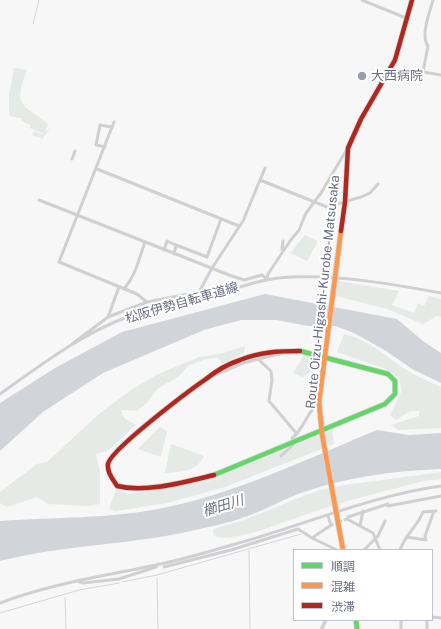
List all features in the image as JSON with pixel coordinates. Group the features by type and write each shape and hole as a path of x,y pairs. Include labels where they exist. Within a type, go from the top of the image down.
{"street":[{"path":"362,0 406,18"},
{"name":"Route Oizu-Higashi-Kurobe-Matsusaka","path":"343,549 322,433 319,402 345,202 348,148 361,119 395,60 412,0"},
{"path":"433,0 424,35 425,43 428,46 423,72 441,75"},
{"path":"114,122 97,169 59,262 142,297 147,302"},
{"path":"105,147 96,145 100,125 112,126"},
{"path":"39,200 174,254 244,280 262,275 269,269 299,230 306,214 330,179 348,148"},
{"path":"72,159 75,151"},
{"path":"71,346 108,317 147,302 199,292 212,268 247,214 265,168"},
{"path":"97,169 239,226"},
{"path":"260,180 326,207 370,193 378,184"},
{"path":"164,250 167,241 207,257 222,219"},
{"path":"262,275 267,279 268,274 281,253 283,241"},
{"path":"124,289 138,268 138,260 145,242"},
{"path":"174,254 176,245"},
{"name":"松阪伊勢自転車道線","path":"0,394 94,332 128,317 160,307 193,300 267,279 292,277 335,279 401,286 441,293"},
{"path":"108,317 119,287"},
{"path":"166,299 192,298 193,300"},
{"path":"206,377 223,372 243,363 290,351"},
{"path":"300,351 325,356 388,374 394,379 397,390 390,402 322,433 208,478 130,489 117,486 110,478 108,464 112,455 206,377 235,361 253,355 300,351"},
{"path":"258,359 271,371 272,380 269,401 297,434"},
{"path":"307,438 293,440 308,415 319,402"},
{"path":"281,456 295,443"},
{"path":"0,603 78,581 158,564 233,545 328,516 356,505 389,496 441,486"},
{"path":"380,549 373,533 347,519 363,511 388,504 388,506 441,496"},
{"path":"360,526 363,511"},
{"path":"400,549 406,537 416,526 423,512 435,511 425,536 426,540 406,537"},
{"path":"312,538 331,525 328,516"},
{"path":"365,549 376,538 383,528 385,521"},
{"path":"164,567 224,552 298,529 312,538 335,549"},
{"path":"78,581 83,583 119,580 156,567 158,564"}],"shaded area":[{"path":"14,68 27,70 20,97 26,107 47,123 48,125 45,131 50,129 42,139 32,135 34,131 41,134 44,132 41,133 30,128 30,125 21,121 22,118 12,117 9,114 9,95"},
{"path":"305,235 318,241 307,261 290,253"},
{"path":"338,281 399,291 392,305 414,313 418,303 424,306 429,296 441,299 441,317 437,316 423,324 387,309 336,296"},
{"path":"344,334 371,345 410,372 441,387 441,428 398,430 391,425 419,416 419,411 410,411 396,420 390,415 401,392 400,379 386,369 337,352"},
{"path":"245,346 244,353 222,364 218,358 206,359 188,366 178,377 157,389 147,403 137,411 121,410 124,418 136,425 109,450 96,454 100,473 100,504 88,506 48,504 37,497 7,507 0,503 0,492 37,464 47,462 100,413 131,390 156,375 199,357 219,354"},
{"path":"304,355 313,356 312,371 303,377 293,373"},
{"path":"160,427 167,431 161,457 138,449"},
{"path":"332,430 334,444 225,487 167,503 116,511 109,509 116,489 129,494 208,481"},
{"path":"171,444 204,456 193,468 165,473"},
{"path":"441,472 441,479 424,481 352,500 248,534 223,538 214,536 213,529 244,520 319,490"}],"water":[{"path":"265,294 397,319 423,341 441,353 441,383 412,369 386,351 354,333 335,326 308,326 276,320 241,320 204,330 103,373 43,412 0,451 0,403 55,368 122,332"},
{"name":"櫛田川","path":"377,430 409,435 441,433 441,469 387,473 333,483 298,494 240,519 179,534 51,551 0,561 0,521 143,512 190,502 244,485"}],"waterway":[{"path":"33,24 39,0"},
{"path":"122,582 157,575 301,534"},
{"path":"249,550 250,629"},
{"path":"157,578 158,629"},
{"path":"0,613 79,590 119,583"},
{"path":"65,598 66,629"},
{"path":"320,629 324,621"}],"tunnel":[{"path":"331,525 347,519"}],"traffic: fast":[{"path":"214,475 385,404 395,394 395,381 388,374 300,351"},
{"path":"356,621 357,629"}],"traffic: slow":[{"path":"341,231 319,402 322,434 343,549"}],"traffic: jam":[{"path":"341,231 345,202 348,148 361,119 395,60 412,0"},
{"path":"214,475 166,486 128,488 117,486 109,473 108,464 122,446 152,420 222,368 255,355 300,351"}],"place":[{"name":"大西病院","path":"362,76"}]}
